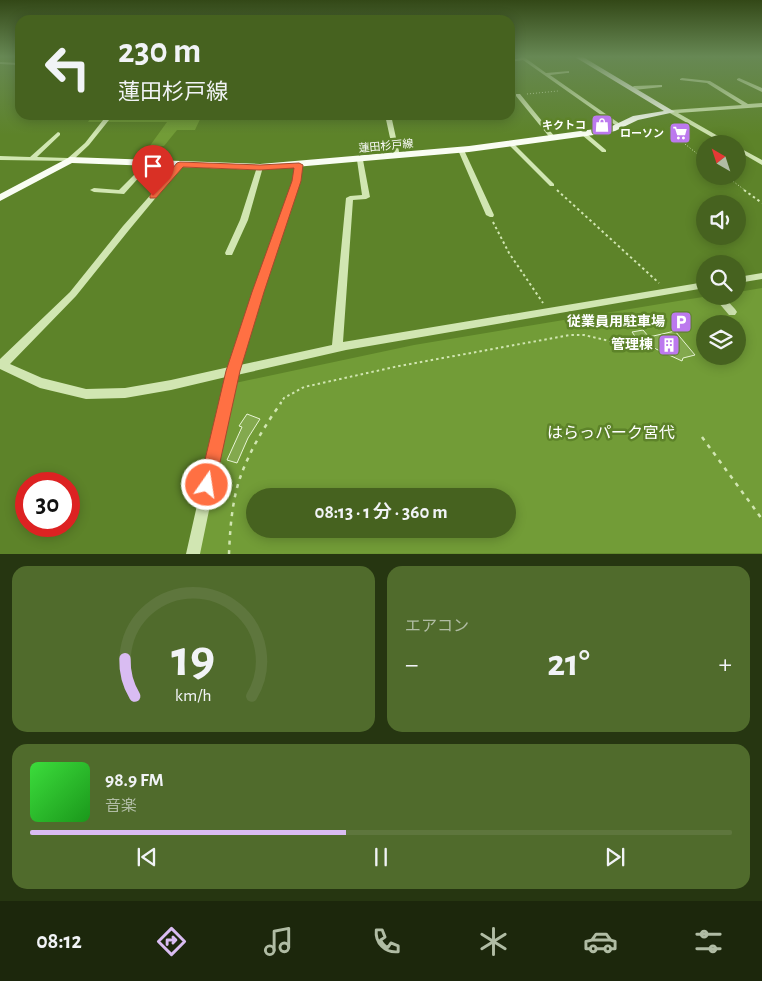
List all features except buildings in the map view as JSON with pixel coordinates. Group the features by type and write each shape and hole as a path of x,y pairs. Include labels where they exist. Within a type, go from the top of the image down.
{"main road":[{"path":"625,83 671,112"},
{"name":"蓮田杉戸線","path":"70,160 260,167 299,165 461,150 584,134 612,129 636,118 671,112"},
{"path":"0,198 70,160"}],"street":[{"path":"560,83 620,126"},
{"path":"709,83 747,106"},
{"path":"747,83 762,90"},
{"path":"634,88 660,86"},
{"path":"518,95 553,138"},
{"path":"671,112 762,105"},
{"path":"671,112 713,135"},
{"path":"0,158 70,160 87,144 106,120"},
{"path":"389,120 397,156"},
{"path":"31,159 58,134"},
{"path":"584,134 604,151"},
{"path":"511,144 552,185"},
{"path":"461,150 490,215"},
{"path":"746,154 762,164"},
{"path":"336,348 350,198 366,198 360,160"},
{"path":"94,190 121,192 149,163"},
{"path":"180,165 73,294 1,364 40,383 86,394 134,391 171,385 336,348 696,286"},
{"path":"193,554 233,371 258,292 297,181 299,165"},
{"path":"229,253 244,220 260,167"},
{"path":"746,279 762,276"},
{"path":"725,305 732,312"}],"path":[{"path":"518,95 569,89"},
{"path":"684,144 696,153"},
{"path":"552,185 668,291"},
{"path":"738,185 762,203"},
{"path":"490,215 509,252 549,312"},
{"path":"229,554 234,502 244,469 268,420 284,398 304,386 399,366 570,335 584,335 631,346"},
{"path":"702,437 762,519"}],"green space":[{"path":"89,120 200,120 195,130 177,130 164,146 149,147 167,122 88,122"},
{"name":"はらっパーク宮代","path":"762,288 762,553 197,554 235,383 414,345 696,298 696,305 746,305 746,291"}],"place":[{"name":"キクトコ","path":"602,125"},
{"name":"ローソン","path":"680,133"},
{"name":"従業員用駐車場","path":"681,322"},
{"name":"管理棟","path":"669,345"}],"route":[{"path":"153,196 180,165 260,167 299,165 297,181 258,292 233,371 207,485"}]}
